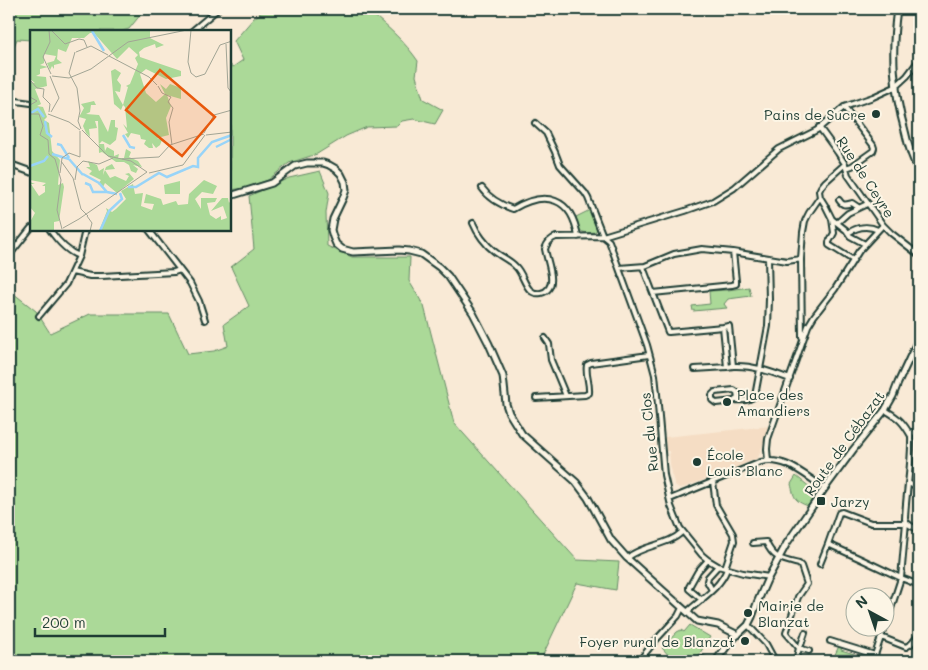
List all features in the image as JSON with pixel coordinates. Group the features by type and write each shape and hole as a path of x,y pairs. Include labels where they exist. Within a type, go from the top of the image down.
{"street":[{"path":"193,30 218,9"},
{"path":"897,9 893,58 895,87 908,144 919,172"},
{"path":"473,223 490,248 517,267 528,289 536,294 542,293 547,291 551,284 545,249 548,241 556,237 603,236 685,211 713,200 734,188 779,150 820,127 844,108 895,87 907,76 919,60"},
{"path":"9,100 30,103"},
{"path":"844,108 874,148 873,151 852,166 841,166 819,191 820,197 832,219 834,233 828,245 853,260"},
{"name":"Rue du Clos","path":"534,123 546,133 556,152 560,165 588,198 603,236 609,241 619,268 654,374 658,394 664,475 675,516 682,532 708,560 718,566 769,577"},
{"name":"Rue de Ceyre","path":"820,127 846,166 848,175 883,225 919,254"},
{"path":"231,196 272,183 295,166 307,163 323,164 336,169 345,182 346,190 333,219 331,230 336,244 342,249 353,252 409,251 421,254 439,267 448,276 473,313 489,344 503,376 506,404 509,413 522,434 576,482 588,498 611,540 627,558 697,621 718,625 738,635"},
{"path":"9,164 30,172"},
{"path":"482,188 487,195 513,209 522,203 536,199 544,198 558,202 572,216 577,228 578,237"},
{"path":"802,342 801,260 803,232 809,212 820,197"},
{"path":"839,200 844,205 852,203 858,208"},
{"path":"838,222 848,213 867,204"},
{"path":"832,219 838,222 850,236 866,244"},
{"path":"768,461 768,439 808,326 853,260 883,225"},
{"path":"848,233 860,227 878,230"},
{"path":"9,254 30,229"},
{"path":"51,231 74,254 79,256"},
{"path":"39,316 66,284 79,256 86,231"},
{"path":"150,231 190,283 206,320"},
{"path":"619,268 643,267 674,254 702,249 787,261 801,260"},
{"path":"653,293 732,286 736,284 733,252"},
{"path":"737,400 738,392 734,390 712,394 712,400 716,403 750,400 756,396 768,326 768,258"},
{"path":"643,267 668,332 729,326 733,366"},
{"path":"72,272 90,276 108,276 180,270"},
{"path":"802,316 808,318 814,316"},
{"path":"803,324 808,326"},
{"path":"724,327 727,367"},
{"path":"546,338 549,344 551,360 566,396"},
{"name":"Route de Cébazat","path":"748,625 778,558 825,488 885,410 919,338"},
{"path":"536,398 585,395 589,393 587,365 649,355"},
{"path":"695,368 744,365 790,379"},
{"path":"885,410 904,423 911,436 912,448 906,492 906,522 901,578 896,593"},
{"path":"911,436 912,432 919,436"},
{"path":"670,499 761,462 768,461 780,462 794,467 825,488"},
{"path":"639,661 655,640 678,616 702,600 723,578 734,541 733,534 716,504 713,482"},
{"path":"908,483 919,488"},
{"path":"820,564 838,513 842,512 870,523 906,522 919,530"},
{"path":"627,558 644,548 678,536 682,532"},
{"path":"753,543 766,542 769,549 778,558 801,566 807,584 798,597 786,633 799,648 809,651"},
{"path":"828,544 919,585"},
{"path":"702,600 688,587 698,570 708,560"},
{"path":"712,590 707,581 708,577 718,566"},
{"path":"717,661 724,649 748,625 770,650 774,657 773,661"},
{"path":"796,661 805,634"},
{"path":"873,661 880,638 906,646 911,644 919,635"},
{"path":"830,641 875,655"},
{"path":"697,661 700,658 708,661"}],"shaded area":[{"name":"École Louis Blanc","path":"770,426 758,458 726,472 709,475 709,478 685,487 679,488 675,485 671,473 669,451 666,451 665,437"}],"green space":[{"path":"9,9 145,9 129,29 126,30 30,30 30,40 17,39 9,58"},
{"path":"265,9 368,9 402,41 418,61 416,76 423,99 443,110 435,124 414,119 402,121 397,126 367,127 346,136 317,154 289,163 268,180 245,188 231,190 231,66 233,67 243,60 234,41 253,19"},
{"path":"320,171 329,193 326,213 327,246 352,257 410,257 409,281 424,306 454,423 577,560 619,562 616,590 577,583 540,661 9,661 9,290 36,311 50,333 90,314 169,314 188,354 214,351 228,346 224,324 249,306 231,267 254,249 249,196 289,178"},
{"path":"590,210 597,229 595,232 583,232 579,228 576,217"},
{"path":"749,287 751,296 728,299 724,304 727,308 693,311 692,306 710,304 709,291"},
{"path":"796,476 816,492 808,506 797,500 794,495 791,484"},
{"path":"690,625 710,637 695,661 683,661 677,657 673,660 662,648 677,632 681,630 684,632"},
{"path":"839,646 842,646 841,650 870,659 869,661 832,661"}],"place":[{"name":"Pains de Sucre","path":"876,114"},
{"name":"Place des Amandiers","path":"727,402"},
{"name":"École Louis Blanc","path":"697,462"},
{"name":"Jarzy","path":"821,501"},
{"name":"Mairie de Blanzat","path":"748,613"},
{"name":"Foyer rural de Blanzat","path":"745,641"}]}
